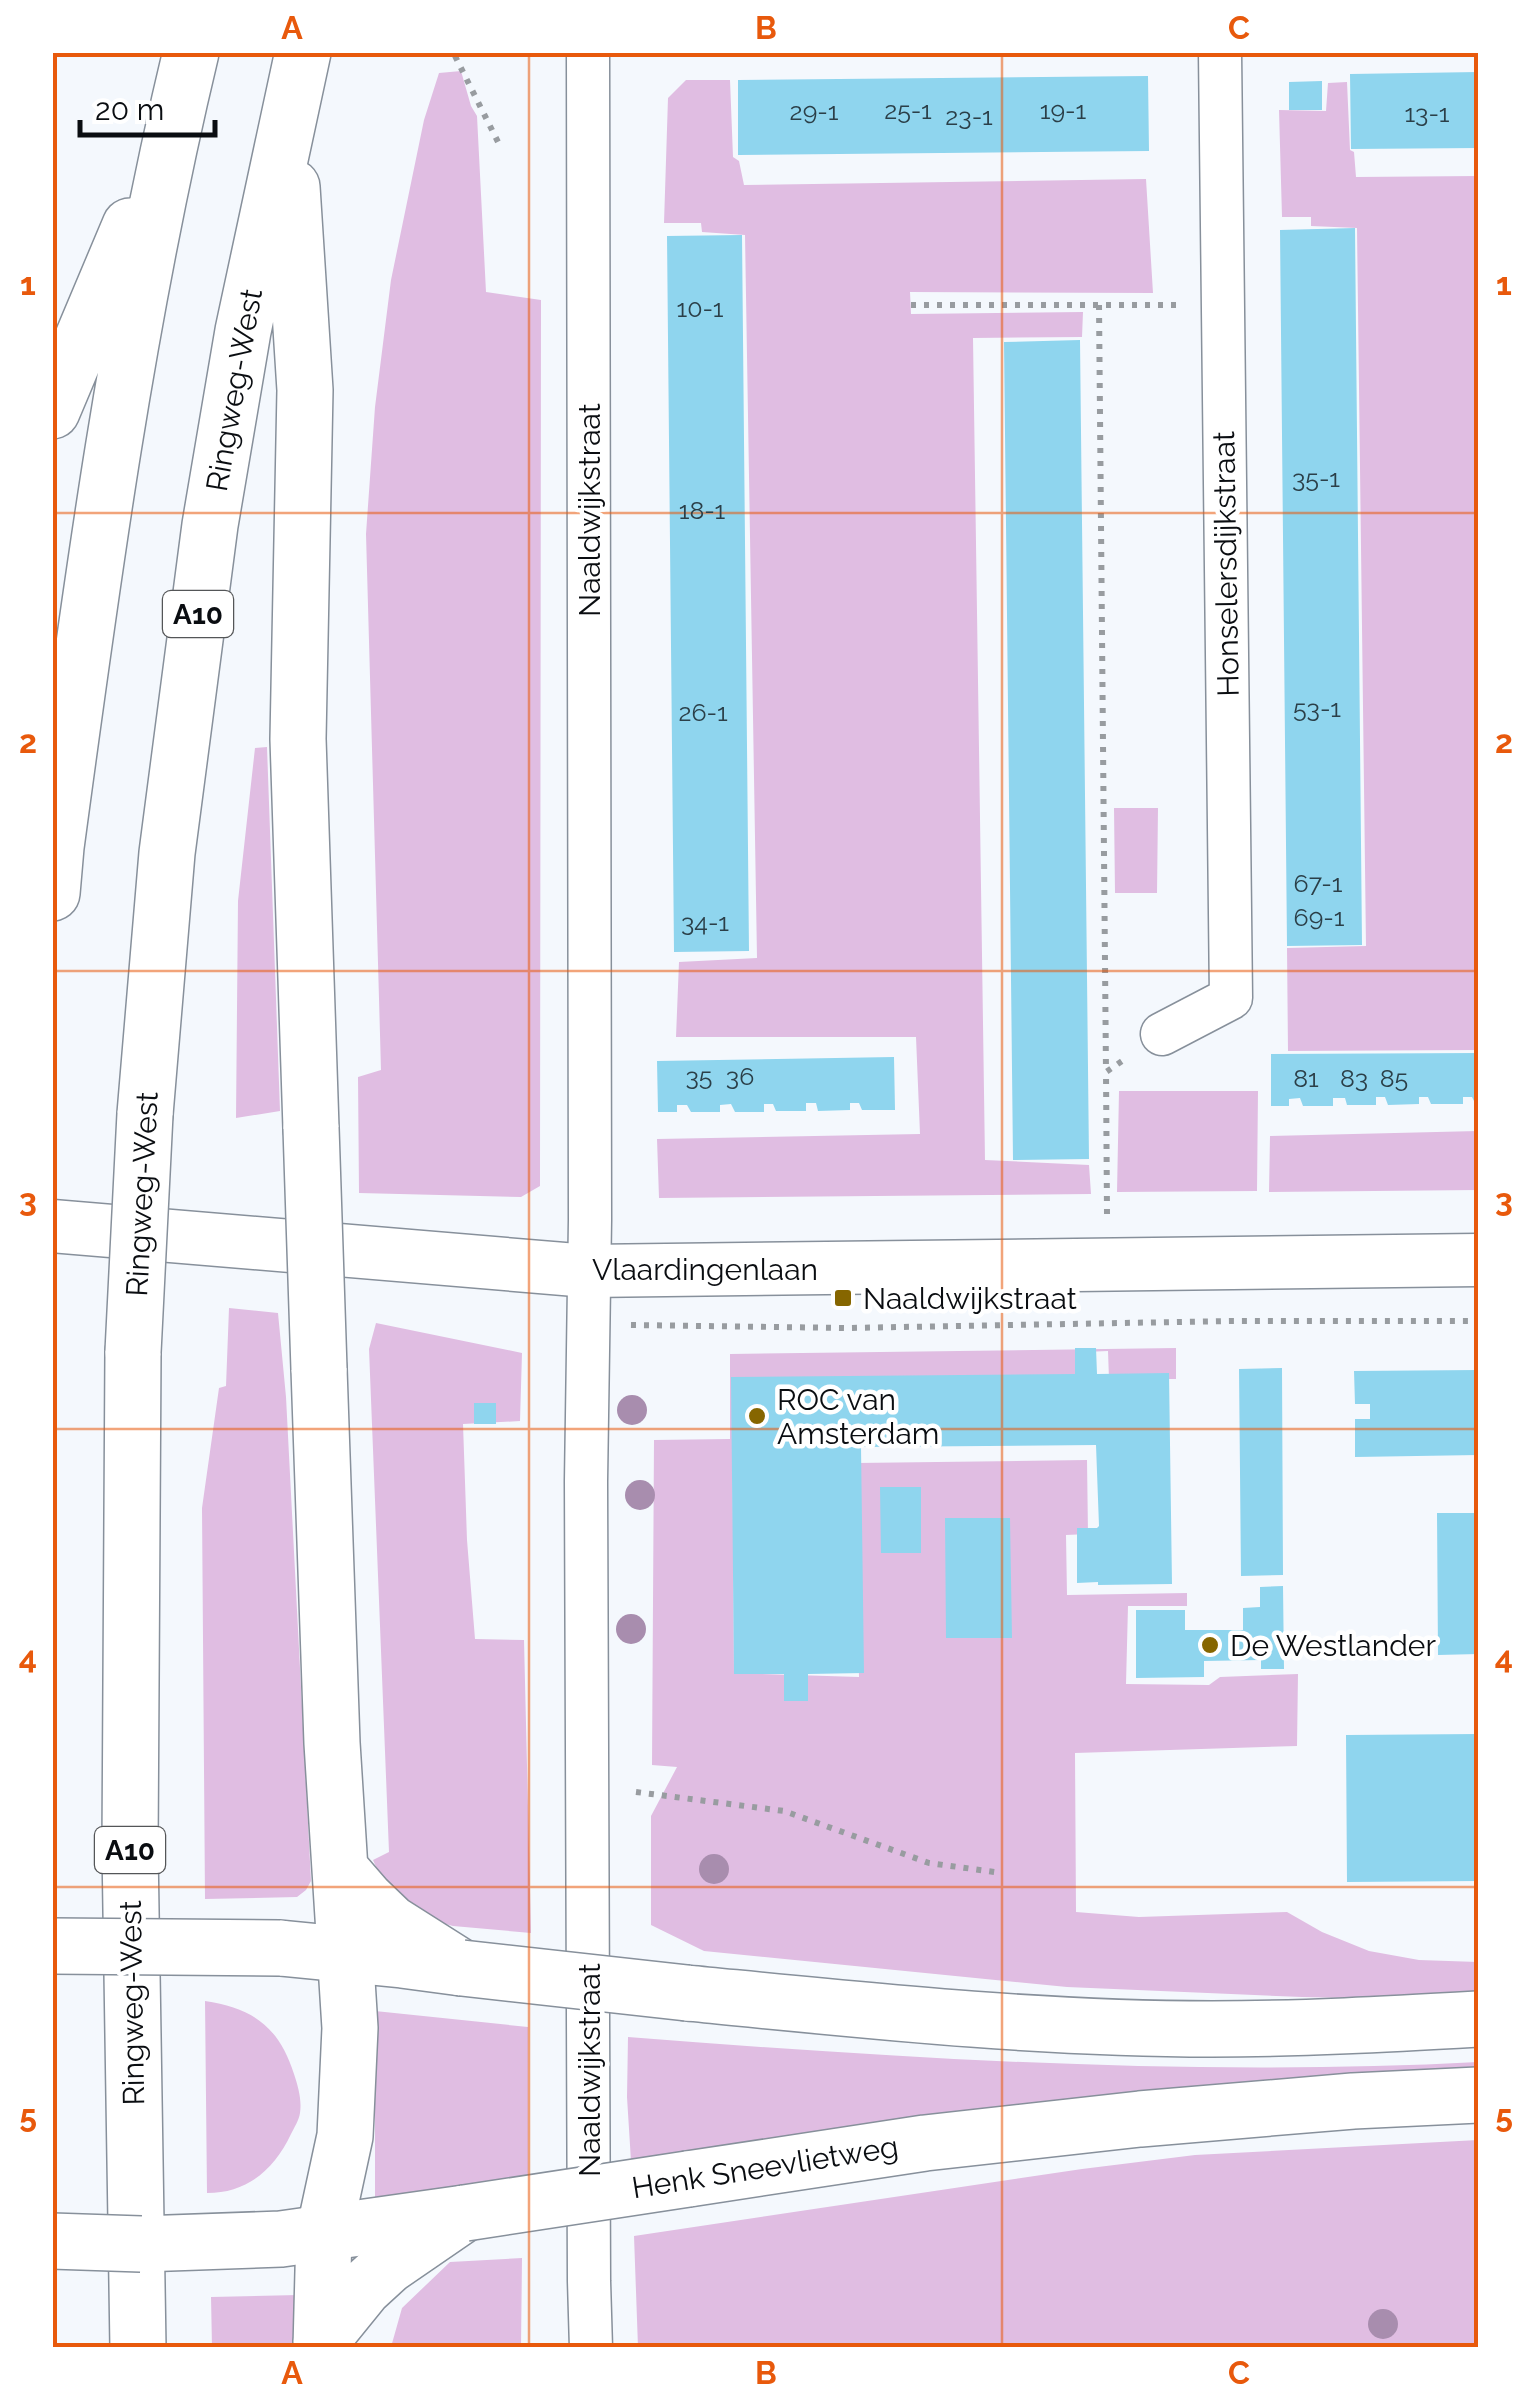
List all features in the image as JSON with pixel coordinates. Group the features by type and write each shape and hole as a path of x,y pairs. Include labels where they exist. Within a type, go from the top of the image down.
{"main road":[{"path":"52,892 95,555 126,368 190,52"},
{"name":"Ringweg-West","path":"138,2348 130,1848 134,1352 144,1114 168,852 210,525 243,331 303,52"},
{"name":"A10","path":"288,119 305,390 298,738 332,1743 350,2028 345,2136 303,2236 321,2344"},
{"path":"52,411 174,122"},
{"path":"340,1870 391,1923 462,1968"},
{"path":"52,1946 280,1948 940,2017 1077,2026 1231,2029 1478,2019"},
{"name":"Henk Sneevlietweg","path":"52,2241 141,2244 303,2236 925,2143 1353,2100 1478,2095"},
{"name":"A10","path":"321,2344 364,2288 388,2266 465,2213"}],"street":[{"name":"Naaldwijkstraat","path":"588,52 591,2348"},
{"name":"Honselersdijkstraat","path":"1162,1034 1230,998 1220,52"},
{"name":"Vlaardingenlaan","path":"52,1226 588,1270 1478,1260"}],"path":[{"path":"455,56 499,144"},
{"path":"911,305 1223,305"},
{"path":"1098,305 1107,1214"},
{"path":"1106,1072 1162,1034"},
{"path":"588,1323 847,1328 1478,1320"},
{"path":"636,1792 784,1811 930,1863 1002,1873"}],"shaded area":[{"path":"461,71 477,116 486,292 541,300 540,1186 521,1197 359,1193 358,1077 381,1070 366,534 375,407 391,280 424,120 439,73"},
{"path":"686,80 730,80 733,157 739,161 744,185 1146,179 1153,293 910,292 911,314 1083,312 1082,337 973,338 985,1160 1089,1165 1091,1194 659,1198 657,1139 920,1134 916,1037 676,1037 679,962 757,958 745,235 702,232 701,223 664,223 668,98"},
{"path":"1347,82 1350,150 1354,152 1356,177 1478,176 1478,1050 1288,1051 1287,948 1366,946 1357,228 1311,226 1311,217 1282,217 1279,110 1326,111 1328,83"},
{"path":"267,747 280,1111 236,1118 238,901 255,748"},
{"path":"1114,808 1158,808 1157,893 1115,893"},
{"path":"1119,1091 1258,1091 1257,1191 1117,1192"},
{"path":"1478,1131 1478,1190 1269,1192 1270,1136"},
{"path":"229,1308 278,1313 286,1397 311,1881 297,1897 205,1899 202,1508 219,1388 226,1386"},
{"path":"376,1323 522,1353 520,1421 463,1424 475,1639 524,1640 531,1933 453,1926 419,1917 389,1896 373,1860 389,1852 369,1349"},
{"path":"1176,1348 1176,1379 1109,1379 1108,1351 1084,1352 1083,1379 732,1381 734,1673 859,1677 856,1463 1087,1460 1088,1534 1066,1535 1067,1595 1187,1593 1187,1606 1128,1606 1126,1684 1209,1685 1220,1677 1298,1674 1297,1746 1075,1753 1076,1912 1139,1917 1287,1912 1322,1932 1369,1951 1419,1960 1478,1962 1478,2001 1067,1987 704,1951 651,1925 651,1816 677,1767 652,1765 654,1440 730,1439 730,1354"},
{"path":"205,2001 250,2015 272,2032 288,2058 300,2103 295,2127 284,2147 258,2177 235,2189 207,2193"},
{"path":"375,2011 528,2027 528,2181 375,2214"},
{"path":"628,2037 1053,2063 1266,2068 1478,2062 1478,2082 631,2161"},
{"path":"1478,2140 1478,2347 638,2347 634,2236 1195,2155"},
{"path":"522,2258 521,2347 391,2347 402,2308 450,2262"},
{"path":"298,2295 312,2347 212,2347 211,2297"}],"building":[{"path":"1478,72 1478,148 1351,149 1350,74"},
{"path":"1148,76 1149,151 738,155 738,80"},
{"path":"1322,81 1322,110 1289,110 1289,82"},
{"path":"1355,228 1362,945 1287,946 1280,230"},
{"path":"742,235 749,951 674,952 667,236"},
{"path":"1080,340 1089,1159 1013,1160 1004,342"},
{"path":"1478,1053 1478,1103 1472,1097 1463,1097 1463,1104 1431,1104 1428,1097 1419,1097 1419,1104 1388,1105 1385,1097 1376,1097 1376,1105 1347,1105 1345,1098 1333,1098 1333,1106 1303,1106 1300,1098 1289,1099 1289,1106 1271,1106 1271,1054"},
{"path":"894,1057 895,1110 862,1110 859,1103 850,1103 850,1110 818,1111 816,1103 806,1103 806,1111 776,1111 773,1104 764,1104 764,1112 735,1112 731,1104 720,1105 720,1112 691,1112 687,1105 677,1105 677,1112 658,1112 657,1061"},
{"path":"1075,1348 1096,1348 1097,1374 1169,1373 1172,1584 1077,1583 1077,1528 1099,1526 1096,1445 861,1447 864,1673 808,1674 808,1701 784,1701 784,1674 734,1674 731,1377 1075,1374"},
{"path":"1282,1368 1283,1575 1241,1576 1239,1369"},
{"path":"1478,1370 1478,1455 1355,1457 1355,1419 1370,1419 1370,1404 1355,1404 1354,1371"},
{"path":"474,1403 496,1403 496,1424 474,1424"},
{"path":"880,1487 921,1487 921,1553 881,1553"},
{"path":"1437,1513 1478,1513 1478,1654 1438,1655"},
{"path":"945,1518 1010,1518 1012,1638 946,1638"},
{"name":"De Westlander","path":"1283,1586 1284,1669 1261,1669 1261,1660 1204,1661 1204,1677 1136,1678 1136,1610 1185,1610 1185,1630 1243,1630 1243,1608 1260,1607 1260,1587"},
{"path":"1478,1734 1478,1881 1347,1882 1346,1735"}],"place":[{"name":"Naaldwijkstraat","path":"843,1298"},
{"name":"ROC van Amsterdam","path":"757,1416"},
{"name":"De Westlander","path":"1210,1645"}]}
